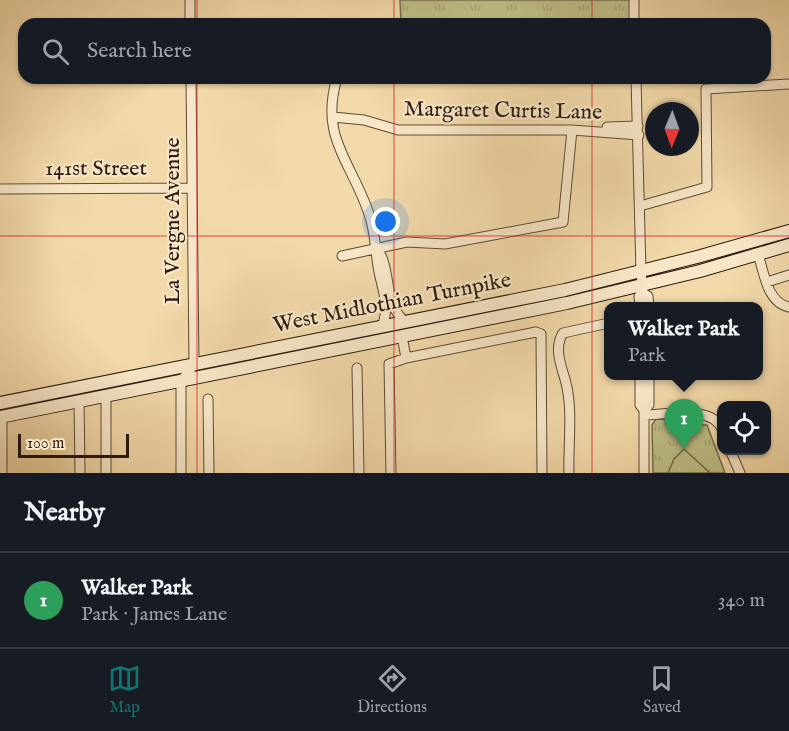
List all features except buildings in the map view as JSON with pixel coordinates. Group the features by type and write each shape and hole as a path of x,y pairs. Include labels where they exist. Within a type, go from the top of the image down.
{"main road":[{"name":"West Midlothian Turnpike","path":"0,403 641,272 789,231"},
{"name":"West Midlothian Turnpike","path":"1,417 643,289 789,245"},
{"path":"394,324 402,336"}],"street":[{"path":"190,0 190,18"},
{"path":"634,0 634,18"},
{"name":"La Vergne Avenue","path":"191,84 194,365"},
{"path":"336,84 333,117 336,144 366,205 377,248 382,256 393,306 394,324"},
{"path":"636,84 641,272 643,289 648,296 649,302"},
{"path":"640,206 707,187 706,89 789,84"},
{"name":"Margaret Curtis Lane","path":"333,117 355,118 386,128 405,130 572,130 580,127 638,130"},
{"path":"342,256 413,241 445,244 563,222 572,130"},
{"name":"141st Street","path":"0,189 192,188"},
{"path":"377,248 376,257 387,309 394,324"},
{"path":"758,254 776,302 789,307"},
{"path":"767,282 789,274"},
{"path":"640,302 639,296 643,289"},
{"path":"569,473 567,390 559,359 560,338 563,333 604,323"},
{"path":"391,473 390,364 406,358 536,332 541,334 542,473"},
{"path":"402,336 406,358"},
{"path":"181,473 181,381 194,365"},
{"path":"357,368 359,473"},
{"path":"640,380 640,405 644,413 644,473"},
{"path":"644,413 649,405 649,380"},
{"path":"105,473 106,396"},
{"path":"208,399 209,473"},
{"path":"80,401 80,473"},
{"path":"644,413 707,415 717,420"},
{"path":"1,417 2,473"},
{"path":"732,455 740,473"}],"green space":[{"path":"400,0 630,0 630,18 401,18"},
{"path":"656,419 665,419 666,425 707,425 725,473 653,473 652,425"},
{"path":"684,449 710,473 668,473 674,459"}],"place":[{"name":"Walker Park","path":"684,449"}]}
